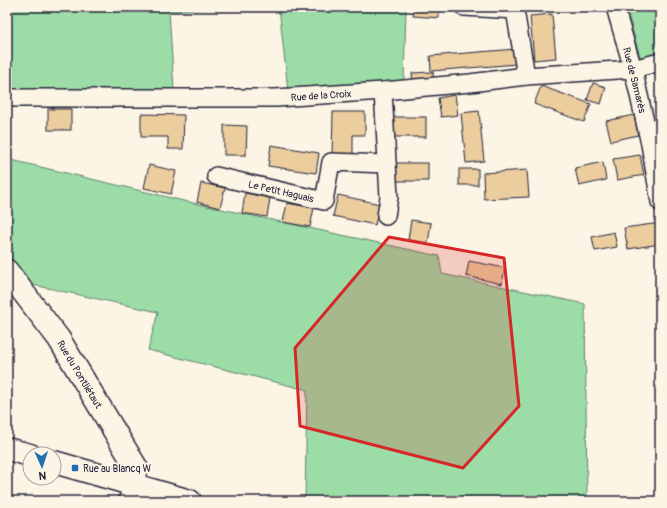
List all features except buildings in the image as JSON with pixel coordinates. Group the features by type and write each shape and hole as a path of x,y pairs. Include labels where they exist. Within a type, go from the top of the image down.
{"main road":[{"name":"Rue du Pontliétaut","path":"7,271 59,339 136,467 130,493"},
{"path":"7,449 22,453"},
{"path":"62,465 130,493 190,501"}],"street":[{"path":"464,7 516,10 526,76"},
{"name":"Rue de Samarès","path":"615,7 633,69 650,144 660,202"},
{"name":"Rue de la Croix","path":"7,98 276,98 383,91 526,76 633,69 660,62"},
{"path":"383,91 389,197 386,216"},
{"name":"Le Petit Haguais","path":"216,176 324,201 331,162 387,164"}],"highlighted area":[{"path":"389,237 504,258 519,406 463,468 300,426 295,348"}],"green space":[{"path":"7,7 245,7 169,11 174,90 12,90 7,32"},
{"path":"279,7 406,7 404,81 288,91"},
{"path":"626,7 660,7 660,56 641,60"},
{"path":"7,159 184,201 439,256 442,274 585,304 587,501 305,501 307,390 148,350 158,312 29,284 7,258"}],"place":[{"name":"Rue au Blancq W","path":"75,468"}]}
